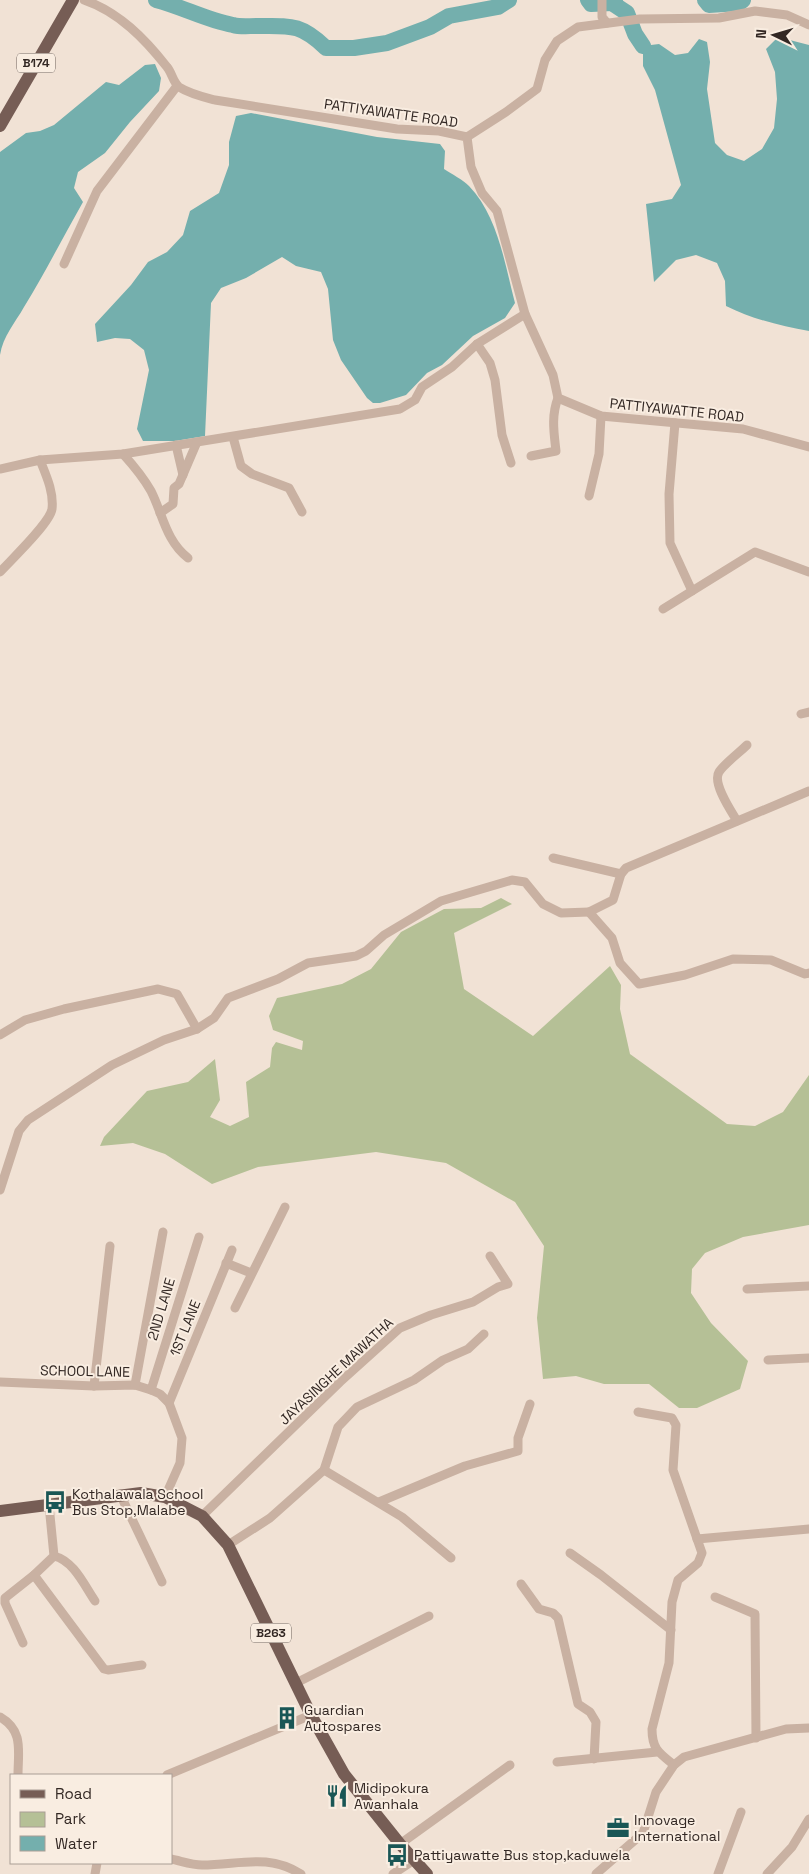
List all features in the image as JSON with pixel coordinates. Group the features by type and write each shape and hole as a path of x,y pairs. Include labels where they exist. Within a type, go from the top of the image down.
{"main road":[{"name":"B174","path":"0,126 73,0"},
{"name":"B263","path":"0,1511 120,1494 141,1493 165,1497 202,1516 228,1546 311,1715 344,1774 400,1844 427,1874"}],"street":[{"path":"64,264 97,191 177,86 169,69 140,36 109,11 84,0"},
{"path":"602,0 602,17 607,22"},
{"path":"467,137 537,89 545,60 557,41 578,27 640,19 720,18 754,11 787,15 809,26"},
{"name":"PATTIYAWATTE ROAD","path":"177,86 197,96 215,100 397,129 439,132 467,137 472,167 482,193 498,211 525,314 553,375 558,398 601,416 743,429 809,447"},
{"path":"0,469 40,460 123,454 400,409 415,400 422,387 452,367 477,344 525,314"},
{"path":"477,344 490,363 495,380 502,434 511,463"},
{"path":"531,456 556,452 553,426 554,408 558,398"},
{"path":"589,496 600,454 601,416"},
{"path":"675,423 669,494 670,543 692,591"},
{"path":"233,436 242,466 252,474 289,488 302,512"},
{"path":"160,513 173,504 174,488 179,484 197,442"},
{"path":"176,446 183,474"},
{"path":"123,454 135,467 151,491 169,537 178,550 188,558"},
{"path":"0,572 40,529 52,510 50,485 40,460"},
{"path":"663,608 755,552 809,572"},
{"path":"737,821 716,781 719,771 747,745"},
{"path":"0,1190 19,1131 28,1120 112,1065 164,1040 197,1029 214,1018 228,998 278,979 308,963 356,956 366,951 384,935 441,901 512,880 525,882 543,904 561,912 589,912 612,900 621,874 626,868 809,792"},
{"path":"553,858 621,874"},
{"path":"589,912 612,938 620,963 638,984 685,975 733,959 771,960 805,974 809,973"},
{"path":"0,1035 25,1020 48,1013 158,989 177,994 197,1029"},
{"path":"235,1308 285,1207"},
{"path":"135,1386 162,1232"},
{"name":"2ND LANE","path":"151,1390 198,1237"},
{"path":"94,1386 110,1246"},
{"name":"1ST LANE","path":"169,1403 232,1250"},
{"name":"JAYASINGHE MAWATHA","path":"202,1516 340,1382 400,1328 431,1315 473,1302 498,1287 508,1284 490,1256"},
{"path":"226,1263 251,1273"},
{"path":"747,1289 809,1286"},
{"path":"228,1546 270,1518 324,1470 338,1427 358,1407 414,1380 443,1360 468,1349 484,1334"},
{"path":"768,1360 809,1358"},
{"name":"SCHOOL LANE","path":"0,1382 135,1386 160,1394 169,1403"},
{"path":"165,1497 180,1463 182,1438 169,1403"},
{"path":"379,1502 466,1466 518,1451 518,1438 530,1404"},
{"path":"638,1412 672,1418 676,1425 673,1470 702,1553 698,1563 678,1580 672,1602 668,1663 652,1729 652,1739 657,1752 674,1765"},
{"path":"324,1470 402,1517 451,1558"},
{"path":"120,1494 162,1582"},
{"path":"49,1505 54,1556"},
{"path":"697,1538 809,1529"},
{"path":"570,1554 601,1574 671,1630"},
{"path":"23,1643 4,1603 5,1598 54,1556"},
{"path":"54,1556 64,1558 72,1566 95,1601"},
{"path":"34,1575 104,1669 108,1670 142,1664"},
{"path":"521,1584 538,1609 553,1613 558,1618 578,1704 590,1712 596,1722 594,1759"},
{"path":"716,1597 755,1614 756,1738"},
{"path":"296,1683 429,1616"},
{"path":"170,1774 311,1715"},
{"path":"0,1717 8,1722 18,1738 18,1774"},
{"path":"596,1874 643,1833 656,1792 674,1765 684,1757 786,1729 809,1728"},
{"path":"557,1762 657,1752"},
{"path":"400,1844 464,1796 510,1765"},
{"path":"718,1874 741,1812"},
{"path":"767,1874 792,1847 809,1819"},
{"path":"172,1860 200,1869 261,1861 301,1874"},
{"path":"393,1874 414,1860"}],"green space":[{"path":"501,898 512,904 454,933 464,989 533,1036 610,966 621,985 620,1009 630,1054 727,1124 755,1126 783,1112 809,1075 809,1225 743,1237 705,1253 692,1269 691,1293 711,1323 748,1361 740,1389 697,1408 679,1408 649,1384 604,1384 576,1376 543,1379 537,1318 544,1246 515,1202 446,1163 376,1152 258,1167 212,1184 165,1154 133,1143 100,1146 104,1137 147,1091 188,1082 215,1059 220,1100 210,1117 230,1126 249,1117 246,1082 270,1067 272,1048 276,1042 302,1050 303,1041 273,1030 269,1016 277,998 342,984 371,969 401,932 444,909 481,908"}],"water":[{"path":"778,37 809,45 809,331 767,322 726,306 725,281 717,263 696,255 676,260 654,282 646,204 672,199 681,185 655,90 643,66 643,46 659,44 675,55 688,53 699,39 707,42 710,62 707,89 715,143 727,155 744,161 762,149 774,128 777,99 775,72 766,49"},
{"path":"155,64 161,78 159,91 130,122 105,153 78,172 74,188 83,202 7,336 0,355 0,152 26,133 40,131 54,125 106,82 119,85 145,65"},
{"path":"251,113 377,137 440,144 445,151 444,169 469,186 479,198 494,226 515,303 505,318 473,336 442,365 427,373 406,395 380,403 373,403 367,398 341,360 333,340 328,289 321,272 296,266 282,257 246,278 221,288 211,303 205,436 175,441 143,441 137,429 149,370 144,350 130,339 115,338 97,342 95,324 131,285 148,262 167,252 183,235 190,211 219,193 229,165 229,142 236,116"}],"waterway":[{"path":"156,0 236,26 286,26 294,28 309,34 326,48 354,48 387,43 430,27 449,16 498,7 509,0"},
{"path":"588,0 591,4 612,3 615,0"},
{"path":"705,0 709,5 739,3 743,0"},
{"path":"612,3 627,13 635,34 643,46"}],"place":[{"name":"Kothalawala School Bus Stop,Malabe","path":"55,1502"},
{"name":"Guardian Autospares","path":"287,1718"},
{"name":"Midipokura Awanhala","path":"337,1796"},
{"name":"Innovage International","path":"618,1828"},
{"name":"Pattiyawatte Bus stop,kaduwela","path":"397,1855"}]}
